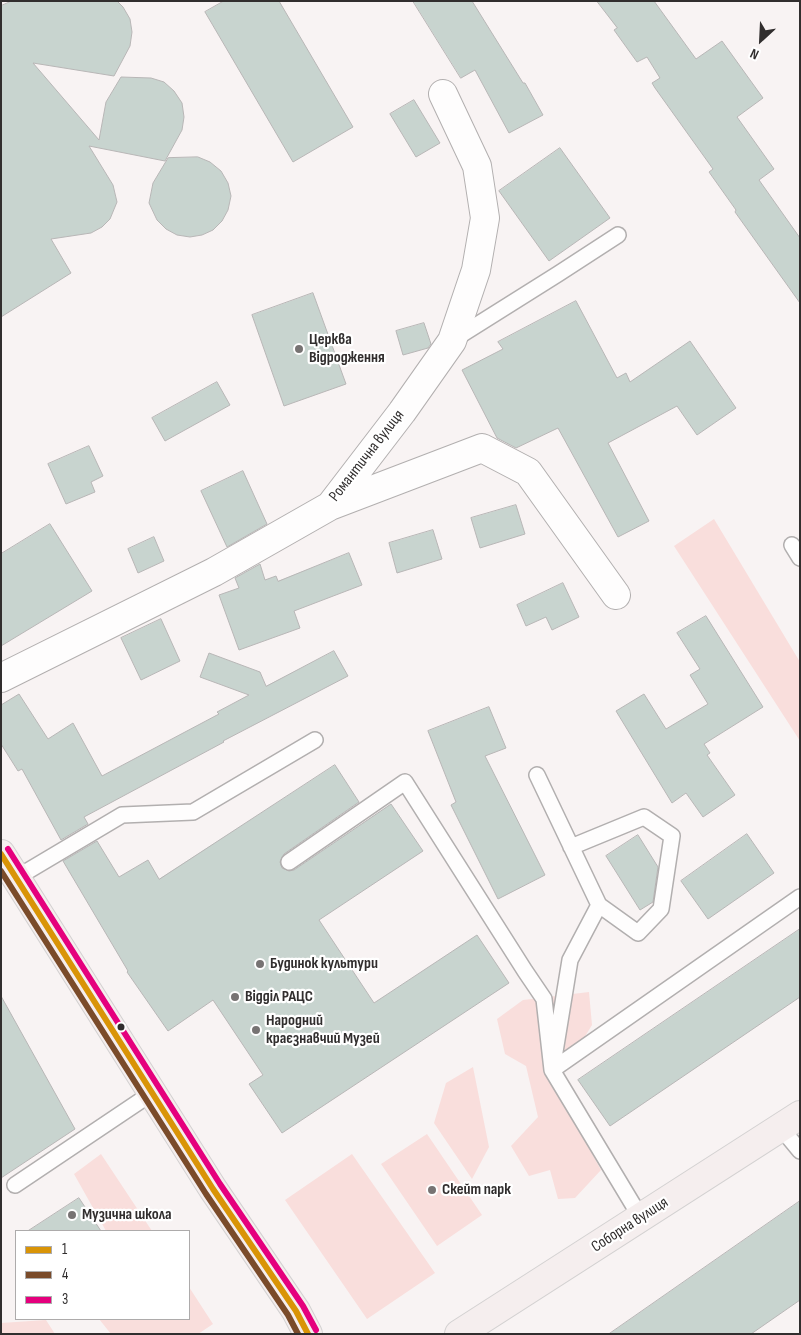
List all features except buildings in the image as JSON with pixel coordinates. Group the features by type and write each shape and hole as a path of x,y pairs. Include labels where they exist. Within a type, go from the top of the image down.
{"main road":[{"path":"1,854 213,1189 296,1311 308,1334"},
{"name":"Соборна вулиця","path":"460,1334 790,1121"}],"street":[{"name":"Романтична вулиця","path":"1,678 214,572 330,506 402,412 452,341 476,270 485,218 477,166 443,94"},
{"path":"330,506 482,448 528,472 616,595"}],"lane":[{"path":"452,341 618,234"},
{"path":"792,545 800,558"},
{"path":"16,878 122,815 193,812 315,740"},
{"path":"537,775 599,905 638,933 661,909 672,836 644,817 572,847"},
{"path":"289,862 406,782 544,999 552,1070 641,1218"},
{"path":"552,1070 800,898"},
{"path":"552,1070 570,960 599,905"},
{"path":"15,1186 152,1093"},
{"path":"790,1121 800,1152"}],"shaded area":[{"path":"714,519 800,662 800,741 674,546"},
{"path":"589,992 592,1025 563,1072 567,1107 601,1170 575,1198 558,1199 550,1170 529,1176 511,1146 538,1117 526,1066 505,1054 497,1019 523,1000"},
{"path":"473,1067 489,1147 472,1179 434,1123 446,1083"},
{"name":"Скейт парк","path":"427,1134 482,1215 437,1246 381,1164"},
{"path":"101,1154 151,1230 105,1230 74,1174"},
{"path":"352,1154 435,1273 367,1319 285,1200"},
{"path":"190,1289 213,1324 198,1334 111,1334 100,1320 190,1320"},
{"path":"46,1320 55,1334 1,1334 1,1323"}],"transit line":[{"name":"3","path":"8,849 220,1184 303,1306 316,1330"},
{"name":"1","path":"1,854 213,1189 296,1311 308,1334"},
{"name":"4","path":"1,871 206,1194 288,1315 298,1334"}],"place":[{"name":"Церква Відродження","path":"299,349"},
{"name":"Будинок культури","path":"260,964"},
{"name":"Відділ РАЦС","path":"235,997"},
{"name":"Народний краєзнавчий Музей","path":"256,1030"},
{"name":"Скейт парк","path":"432,1190"},
{"name":"Музична школа","path":"72,1215"}]}
